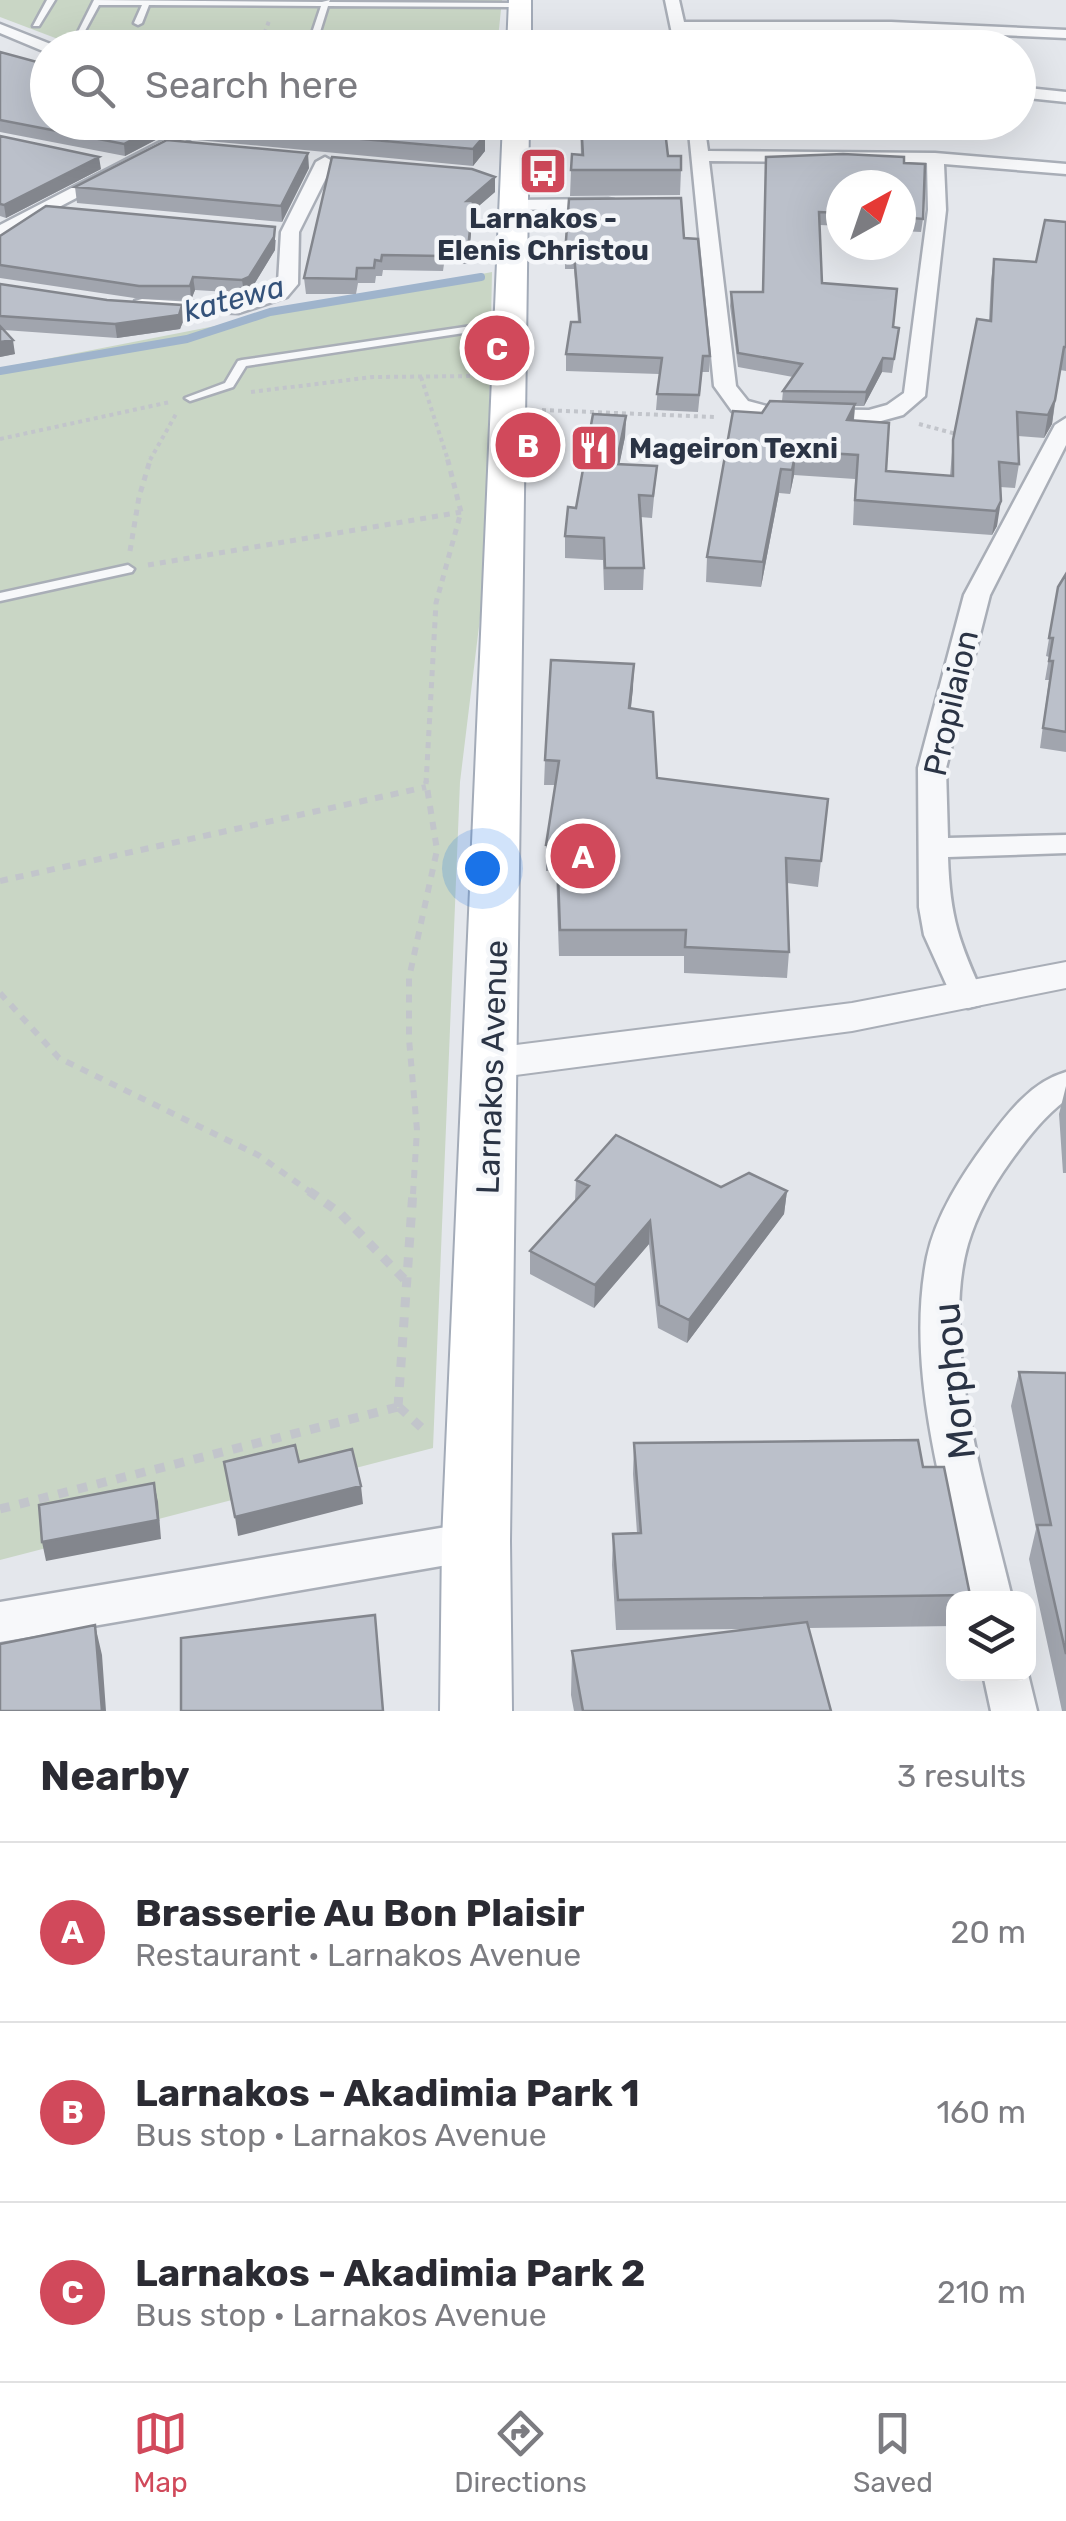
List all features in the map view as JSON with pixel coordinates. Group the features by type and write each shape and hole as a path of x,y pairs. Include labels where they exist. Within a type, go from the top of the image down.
{"main road":[{"path":"519,30 520,2"},
{"name":"Larnakos Avenue","path":"476,1711 476,1541 512,324 506,187 513,140"}],"street":[{"path":"672,0 680,30"},
{"path":"679,26 988,30"},
{"path":"0,28 30,41"},
{"path":"1036,32 1066,34"},
{"path":"13,53 30,49"},
{"path":"1036,94 1066,97"},
{"path":"0,232 182,140"},
{"path":"699,140 702,156 696,204 725,386 734,401 750,411 852,418 890,412 907,403 917,387 937,210 935,158"},
{"path":"170,147 208,151"},
{"path":"702,156 935,158 1066,169"},
{"path":"91,158 129,166"},
{"path":"117,303 217,308 269,299 286,288 280,231 325,162"},
{"path":"506,187 629,204"},
{"path":"42,210 80,213"},
{"name":"Propilaion","path":"968,998 940,935 934,906 932,768 978,595 1000,543 1066,426"},
{"path":"931,848 1066,844"},
{"path":"492,1063 808,1026 968,998 1066,974"},
{"name":"Morphou","path":"989,1591 949,1395 941,1301 946,1256 960,1218 990,1162 1027,1115 1066,1084"},
{"path":"0,1622 476,1541"},
{"path":"1008,1681 1014,1711"}],"lane":[{"path":"36,24 51,0"},
{"path":"81,30 97,1 520,2"},
{"path":"138,23 147,2"},
{"path":"316,30 325,2"},
{"path":"190,398 229,385 242,364 512,324"},
{"path":"0,597 128,569"}],"path":[{"path":"0,438 190,398 209,399 373,377 485,376"},
{"path":"398,1407 417,1130 409,1039 409,978 437,850 426,787 436,603 461,512 442,435 421,377"},
{"path":"190,398 162,432 137,495 128,569 461,512"},
{"path":"531,410 715,417 750,411"},
{"path":"890,412 970,437"},
{"path":"0,882 426,787"},
{"path":"0,993 59,1058 258,1155 340,1212 407,1282"},
{"path":"398,1407 424,1430"},
{"path":"0,1509 398,1407"}],"green space":[{"path":"0,0 502,0 499,30 34,30 0,17"},
{"path":"492,272 486,569 460,782 433,1448 0,1560 0,368"}],"building":[{"path":"0,52 30,60 30,126 0,120"},
{"path":"0,136 99,157 4,205 0,204"},
{"path":"167,140 308,153 281,206 75,187"},
{"path":"373,140 481,140 473,149"},
{"path":"582,140 666,140 668,156 681,156 681,170 571,170 572,154 583,155"},
{"path":"843,154 904,157 904,163 925,164 923,219 916,218 916,170 826,170 826,212 819,212 822,283 897,289 893,327 899,328 894,359 883,358 866,392 783,391 802,364 738,353 731,292 763,292 766,157"},
{"path":"332,157 472,169 495,177 467,201 473,201 468,249 443,249 442,256 382,255 381,261 375,260 374,268 357,268 356,279 304,278"},
{"path":"681,198 684,238 698,239 710,356 703,356 699,395 657,394 662,358 566,354 571,322 580,322 574,254 565,254 569,199"},
{"path":"46,206 275,227 274,237 249,277 193,277 190,286 139,286 0,265 0,236"},
{"path":"1045,220 1066,222 1066,347 1048,415 1017,412 1019,464 999,462 1001,501 996,511 855,500 858,455 796,451 792,470 781,469 763,562 707,557 733,411 762,413 770,401 855,404 847,420 889,423 886,471 953,476 953,440 977,319 991,321 994,259 1036,262"},
{"path":"0,284 107,300 182,305 179,315 115,324 0,316"},
{"path":"0,326 13,340 0,342"},
{"path":"593,414 626,416 616,464 657,466 653,496 639,495 644,568 605,568 604,538 565,536 568,507 576,508"},
{"path":"1066,574 1066,732 1043,728 1053,661 1049,661 1053,638 1049,638 1058,587"},
{"path":"551,660 634,664 629,708 653,712 657,778 828,799 821,861 786,858 789,952 685,947 686,930 560,930 557,846 546,845 559,761 545,760"},
{"path":"616,1135 721,1187 749,1173 787,1191 689,1320 659,1305 650,1221 595,1285 530,1251 589,1186 576,1180"},
{"path":"1019,1372 1066,1373 1066,1654 1037,1525 1051,1525"},
{"path":"918,1440 923,1467 944,1467 969,1591 946,1591 946,1595 618,1600 613,1534 641,1533 634,1443"},
{"path":"295,1445 299,1462 352,1449 361,1486 235,1517 224,1462"},
{"path":"154,1483 158,1520 42,1542 39,1505"},
{"path":"375,1615 383,1711 181,1711 181,1638"},
{"path":"807,1622 831,1711 583,1711 572,1651"},
{"path":"95,1625 102,1711 0,1711 0,1644"}],"waterway":[{"name":"katewa","path":"0,371 187,339 270,312 481,277"}],"place":[{"name":"Larnakos - Elenis Christou","path":"543,171"},
{"name":"Larnakos - Akadimia Park 2","path":"497,348"},
{"name":"Larnakos - Akadimia Park 1","path":"528,445"},
{"name":"Mageiron Texni","path":"594,448"},
{"name":"Brasserie Au Bon Plaisir","path":"583,856"}]}
